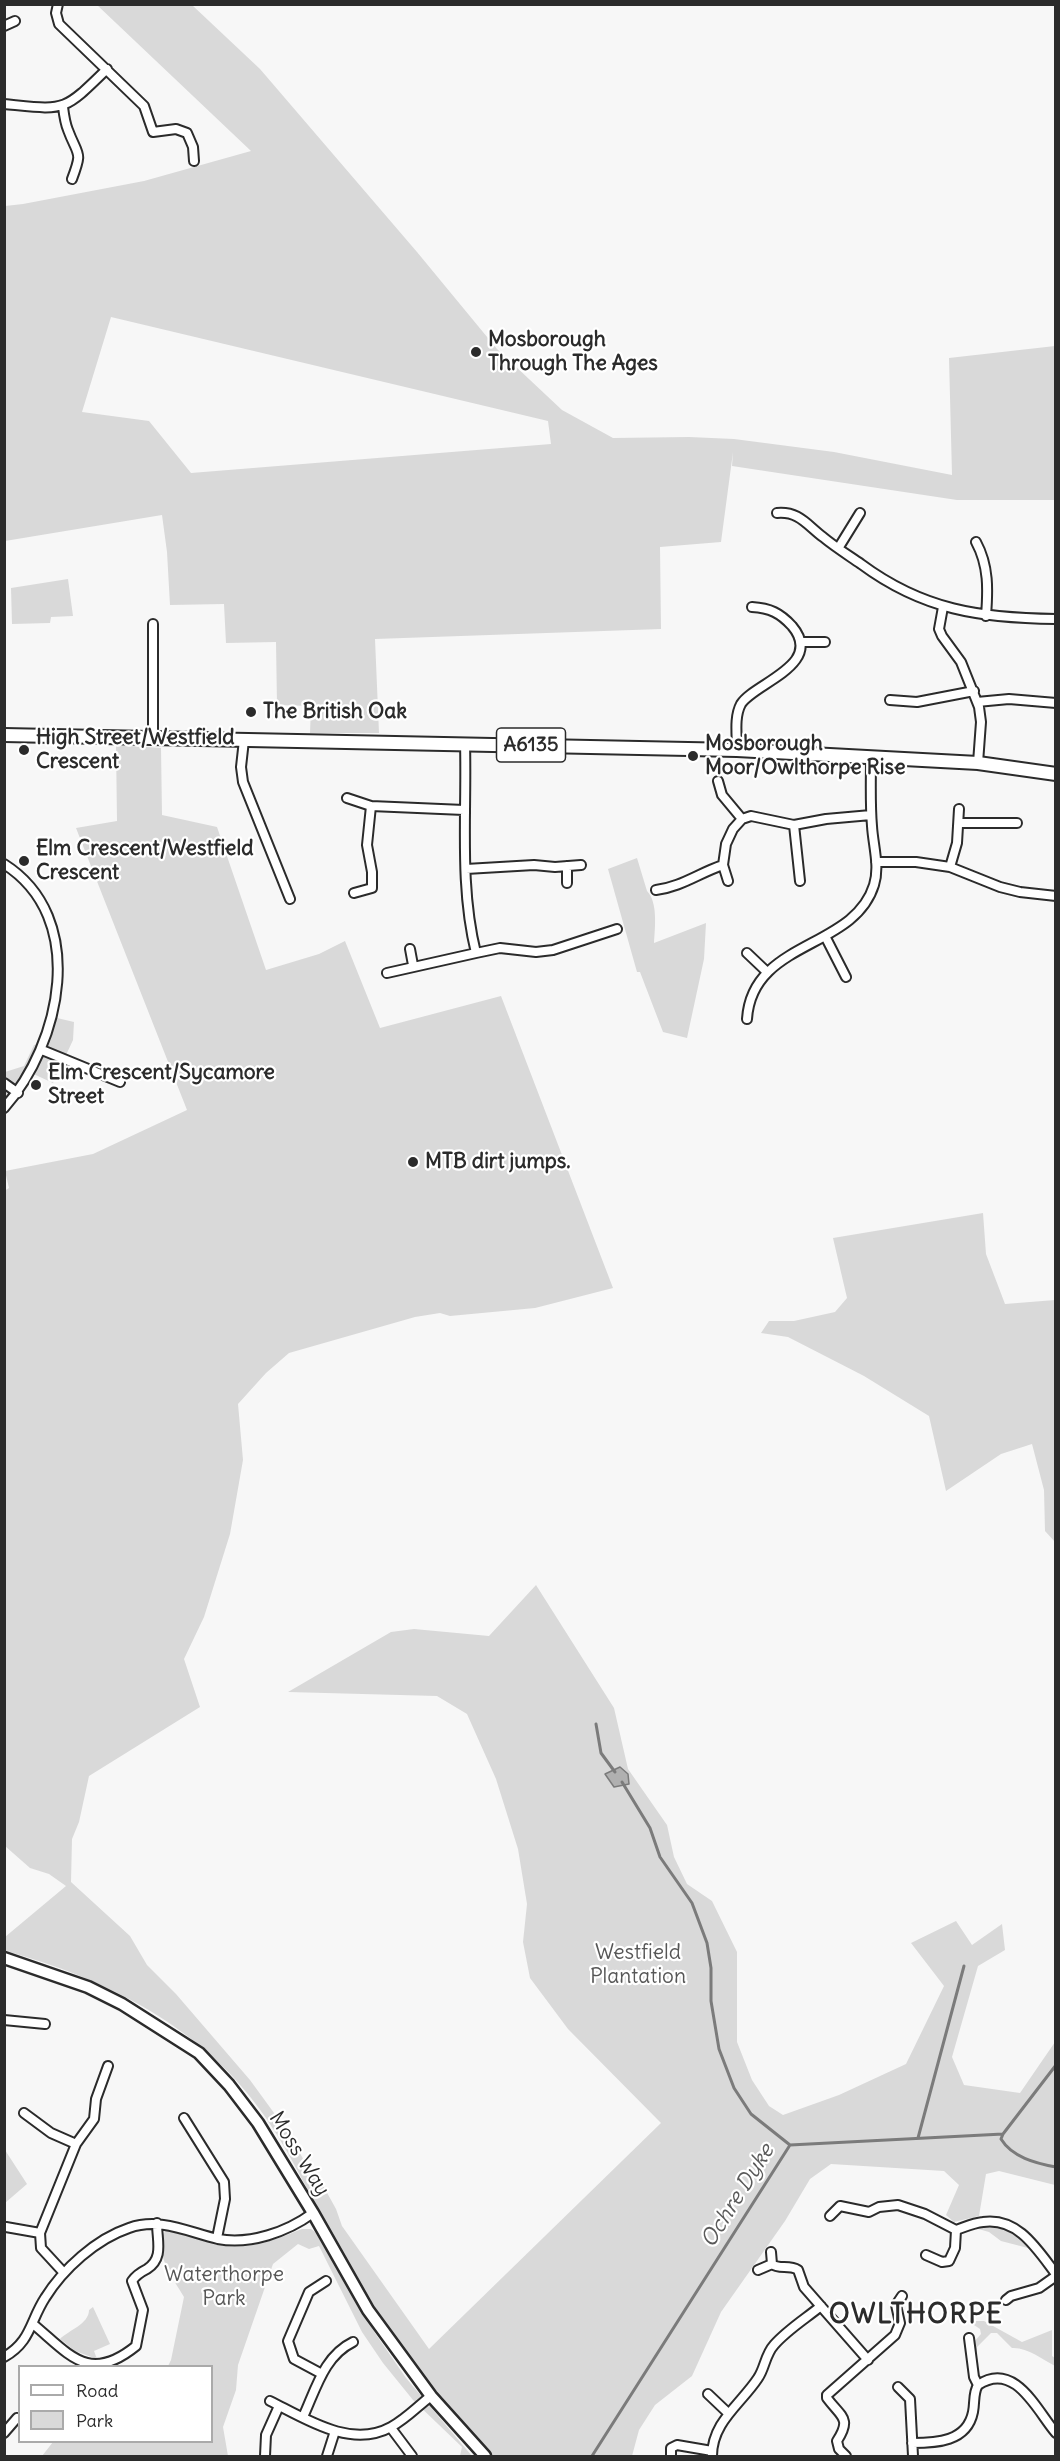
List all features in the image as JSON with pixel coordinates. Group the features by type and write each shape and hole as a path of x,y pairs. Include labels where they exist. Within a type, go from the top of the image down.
{"main road":[{"name":"A6135","path":"4,735 737,750 978,763 1056,774"}],"street":[{"path":"57,4 56,13 59,24 144,106 153,132 177,129 187,134 193,147 194,161"},
{"path":"4,26 15,21"},
{"path":"4,104 63,107 76,100 107,69"},
{"path":"63,107 68,130 77,147 79,160 72,179"},
{"path":"777,513 788,512 801,517 824,538 886,583 943,607 986,616 1056,619"},
{"path":"839,547 860,513"},
{"path":"976,542 981,552 988,582 986,616"},
{"path":"737,750 738,711 743,701 785,673 799,651 800,642 796,631 781,614 766,608 752,607"},
{"path":"943,607 939,629 961,662 977,702 981,722 978,763"},
{"path":"153,624 153,738"},
{"path":"800,642 825,642"},
{"path":"890,700 917,702 974,691"},
{"path":"977,702 1010,699 1056,703"},
{"path":"244,740 241,767 243,782 290,899"},
{"path":"465,743 464,810 467,909 476,954"},
{"path":"747,1019 751,1000 767,972 780,960 825,936 854,917 867,901 874,886 876,862 871,815 871,757"},
{"path":"718,781 722,795 742,819"},
{"path":"347,798 371,806 464,810"},
{"path":"354,893 372,888 372,872 367,845 371,806"},
{"path":"950,867 957,843 960,823 959,809"},
{"path":"728,881 723,865 726,844 733,829 742,819 752,816 794,825 826,819 871,815"},
{"path":"960,823 1017,823"},
{"path":"794,825 800,881"},
{"path":"876,862 916,862 950,867 1000,887 1056,896"},
{"path":"4,864 23,877 40,900 52,928 57,977 56,1000 42,1050 18,1093 4,1108"},
{"path":"466,869 582,865"},
{"path":"656,890 672,888 704,871 723,865"},
{"path":"567,866 567,883"},
{"path":"387,972 500,948 536,952 553,950 617,929"},
{"path":"825,936 846,977"},
{"path":"410,949 413,965"},
{"path":"747,953 767,972"},
{"path":"42,1050 120,1082"},
{"path":"4,1083 18,1093"},
{"name":"Moss Way","path":"4,1958 88,1987 122,2004 199,2053 229,2085 258,2123 314,2213 368,2310 431,2396 484,2457"},
{"path":"4,2020 45,2024"},
{"path":"64,2272 42,2247 40,2233 76,2144 94,2119 96,2099 108,2066"},
{"path":"24,2113 51,2133 76,2144"},
{"path":"184,2118 224,2182 225,2199 217,2238"},
{"path":"830,2216 840,2206 869,2212 879,2207 898,2205 925,2214 956,2230 984,2222 1006,2224 1026,2237 1056,2275 1039,2288 1011,2296 1006,2300"},
{"path":"4,2357 21,2346 45,2299 64,2272 99,2244 120,2232 142,2224 157,2223 236,2241 274,2233 314,2213"},
{"path":"33,2324 75,2359 91,2365 101,2365 132,2349 138,2342 143,2310 132,2281 135,2276 154,2265 158,2259 157,2223"},
{"path":"6,2227 40,2233"},
{"path":"926,2255 942,2262 949,2261 955,2248 956,2230"},
{"path":"771,2252 771,2264"},
{"path":"758,2270 771,2264 778,2267 790,2266 798,2270 804,2287 868,2360"},
{"path":"322,2374 294,2359 288,2342 309,2292 326,2281"},
{"path":"846,2457 837,2441 845,2428 844,2423 827,2395 868,2360 898,2329 900,2323 896,2305 902,2296"},
{"path":"671,2457 671,2448 674,2446 712,2454 721,2424 760,2377 769,2351 775,2343 821,2306"},
{"path":"969,2338 974,2377 978,2385"},
{"path":"303,2417 333,2355 353,2342"},
{"path":"912,2443 945,2441 958,2435 970,2422 975,2390 978,2385 992,2380 1005,2380 1021,2387 1056,2433"},
{"path":"898,2387 910,2399 913,2457"},
{"path":"708,2394 728,2413"},
{"path":"270,2401 335,2432 354,2436 373,2434 391,2428 431,2396"},
{"path":"265,2457 266,2435 279,2406"},
{"path":"4,2433 16,2418"},
{"path":"391,2428 412,2457"},
{"path":"327,2457 335,2432"}],"green space":[{"path":"97,5 192,5 260,69 497,349 562,410 613,438 734,439 834,452 952,475 949,358 1055,346 1055,500 957,500 732,466 733,452 721,542 660,547 661,629 375,639 379,733 310,733 311,706 277,705 276,642 226,643 224,604 170,605 162,515 5,541 5,206 144,181 251,151","holes":["111,317 548,421 551,444 191,473 149,421 82,412"]},
{"path":"68,579 73,616 51,617 50,623 12,624 11,588"},
{"name":"Westfield Plantation","path":"116,745 161,748 162,815 217,827 266,970 319,954 345,941 380,1028 501,996 613,1288 535,1308 450,1316 440,1313 415,1317 289,1353 266,1373 238,1404 243,1460 230,1534 204,1617 184,1659 200,1707 89,1776 79,1822 72,1839 71,1882 130,1936 147,1965 176,1994 250,2080 285,2128 305,2162 320,2180 336,2209 342,2226 429,2349 661,2123 568,2029 530,1978 523,1942 527,1904 518,1849 496,1779 467,1714 437,1696 288,1692 391,1632 414,1629 489,1636 536,1585 614,1708 628,1769 667,1825 674,1857 687,1884 712,1901 737,1952 737,2042 752,2080 769,2106 783,2115 839,2095 906,2064 944,1986 911,1943 956,1921 972,1945 1002,1924 1005,1950 978,1966 952,2057 964,2085 1020,2093 1055,2042 1055,2185 999,2171 986,2174 979,2216 954,2222 946,2215 959,2185 944,2171 831,2164 810,2179 785,2221 721,2312 692,2376 655,2405 639,2430 632,2456 493,2456 435,2391 385,2322 346,2261 277,2135 242,2086 184,2033 151,2011 80,1976 5,1951 5,1937 66,1886 49,1874 30,1868 5,1846 4,1191 9,1188 5,1171 93,1154 187,1110 76,828 117,821"},
{"path":"637,858 647,891 653,902 654,943 706,923 704,959 687,1038 663,1032 640,972 637,972 608,869"},
{"path":"57,1018 74,1022 73,1040 53,1083 27,1071 5,1102 5,1072 24,1066 34,1045 50,1041"},
{"path":"983,1213 986,1254 1005,1304 1055,1300 1055,1542 1045,1531 1044,1490 1032,1444 1001,1454 946,1491 929,1416 864,1376 788,1337 761,1333 769,1321 794,1321 835,1312 847,1298 833,1238"},
{"path":"5,2150 27,2184 4,2203"},
{"path":"992,2226 1011,2230 1028,2248 1001,2241 989,2232 975,2228"},
{"name":"Waterthorpe Park","path":"302,2229 311,2229 315,2232 375,2333 406,2378 472,2456 460,2456 462,2447 413,2400 383,2363 362,2332 319,2246 309,2249 298,2244 273,2264 238,2365 236,2390 223,2427 228,2456 42,2456 52,2443 213,2443 213,2365 168,2365 184,2297 166,2265 161,2248 162,2239 165,2231 172,2230 231,2246 252,2245 283,2237"},
{"path":"93,2307 110,2344 94,2351 97,2359 75,2351 60,2339 82,2323"},
{"path":"973,2321 984,2321 1022,2342 1052,2330 1052,2356 1055,2358 1055,2366 1029,2351 1012,2348 997,2333 991,2333 977,2347 977,2362 973,2343 981,2334"}],"shaded area":[{"path":"620,1767 628,1774 629,1784 614,1787 605,1774"}],"waterway":[{"path":"596,1724 601,1753 615,1772"},
{"path":"622,1782 650,1828 660,1857 692,1903 707,1943 711,1968 711,2001 719,2049 734,2088 751,2114 790,2145"},
{"path":"918,2138 964,1966"},
{"name":"Ochre Dyke","path":"592,2456 790,2145 1003,2134 1056,2065"},
{"path":"1003,2134 1001,2139 1018,2155 1056,2167"}],"place":[{"name":"Mosborough Through The Ages","path":"476,352"},
{"name":"The British Oak","path":"251,712"},
{"name":"High Street/Westfield Crescent","path":"24,750"},
{"name":"Mosborough Moor/Owlthorpe Rise","path":"693,756"},
{"name":"Elm Crescent/Westfield Crescent","path":"24,861"},
{"name":"Elm Crescent/Sycamore Street","path":"36,1085"},
{"name":"MTB dirt jumps.","path":"413,1162"}],"district":[{"name":"OWLTHORPE","path":"916,2315"}]}
